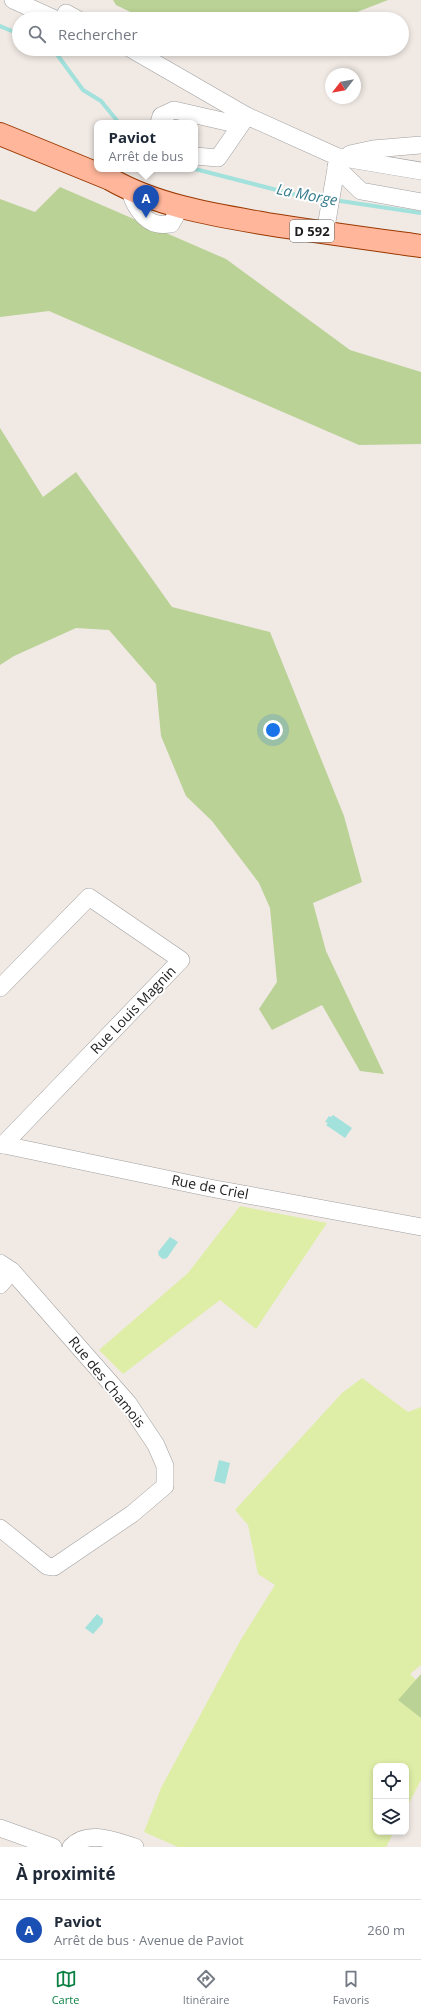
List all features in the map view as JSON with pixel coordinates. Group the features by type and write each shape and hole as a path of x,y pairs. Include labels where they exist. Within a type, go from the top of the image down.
{"main road":[{"name":"D 592","path":"0,134 110,179 130,189 203,212 325,233 421,246"}],"street":[{"path":"13,0 50,12"},
{"path":"142,56 243,120 337,162 421,171"},
{"path":"160,120 162,116 174,110 243,120"},
{"path":"198,156 218,158 243,120"},
{"path":"337,162 373,149 421,145"},
{"path":"325,233 337,162"},
{"path":"337,162 362,191 421,202"},
{"name":"Rue Louis Magnin","path":"0,988 89,897 181,960 1,1144"},
{"name":"Rue de Criel","path":"1,1144 210,1188 421,1227"},
{"path":"0,1285 6,1267"},
{"name":"Rue des Chamois","path":"0,1528 47,1566 54,1566 132,1514 165,1486 165,1466 156,1445 128,1403 6,1267"},
{"path":"0,1828 53,1847"},
{"path":"71,1847 76,1841 102,1837 135,1847"}],"green space":[{"path":"113,0 388,0 357,12 130,12 116,5"},
{"path":"60,187 226,259 350,350 421,372 421,444 359,445 49,311 0,317 0,199 35,212"},
{"path":"0,428 43,497 76,472 172,607 270,632 344,816 362,882 313,903 326,951 384,1074 360,1071 322,1005 272,1030 259,1009 277,982 270,908 259,883 212,821 186,796 161,736 156,684 109,630 76,628 14,656 0,665"},
{"path":"240,1206 327,1223 256,1329 220,1300 123,1374 99,1350 188,1273"},
{"path":"362,1378 408,1412 421,1407 421,1665 410,1674 421,1685 421,1780 409,1803 409,1763 373,1763 373,1835 392,1835 386,1847 178,1847 144,1832 161,1788 240,1641 275,1585 258,1574 248,1525 235,1510 342,1393"},
{"path":"421,1674 421,1718 398,1700"}],"water":[{"path":"333,1115 352,1128 345,1138 326,1125 328,1123 325,1122 329,1116 331,1117"},
{"path":"170,1237 178,1242 167,1258 163,1259 159,1256 158,1252"},
{"path":"219,1460 230,1463 225,1484 214,1481"},
{"path":"97,1614 103,1619 103,1623 93,1634 85,1628"}],"waterway":[{"name":"La Morge","path":"0,26 12,31"},
{"name":"La Morge","path":"58,56 83,90 101,101 117,120"},
{"name":"La Morge","path":"198,170 300,196 327,199"},
{"name":"La Morge","path":"334,200 421,213"}],"place":[{"name":"Paviot","path":"146,218"}]}
